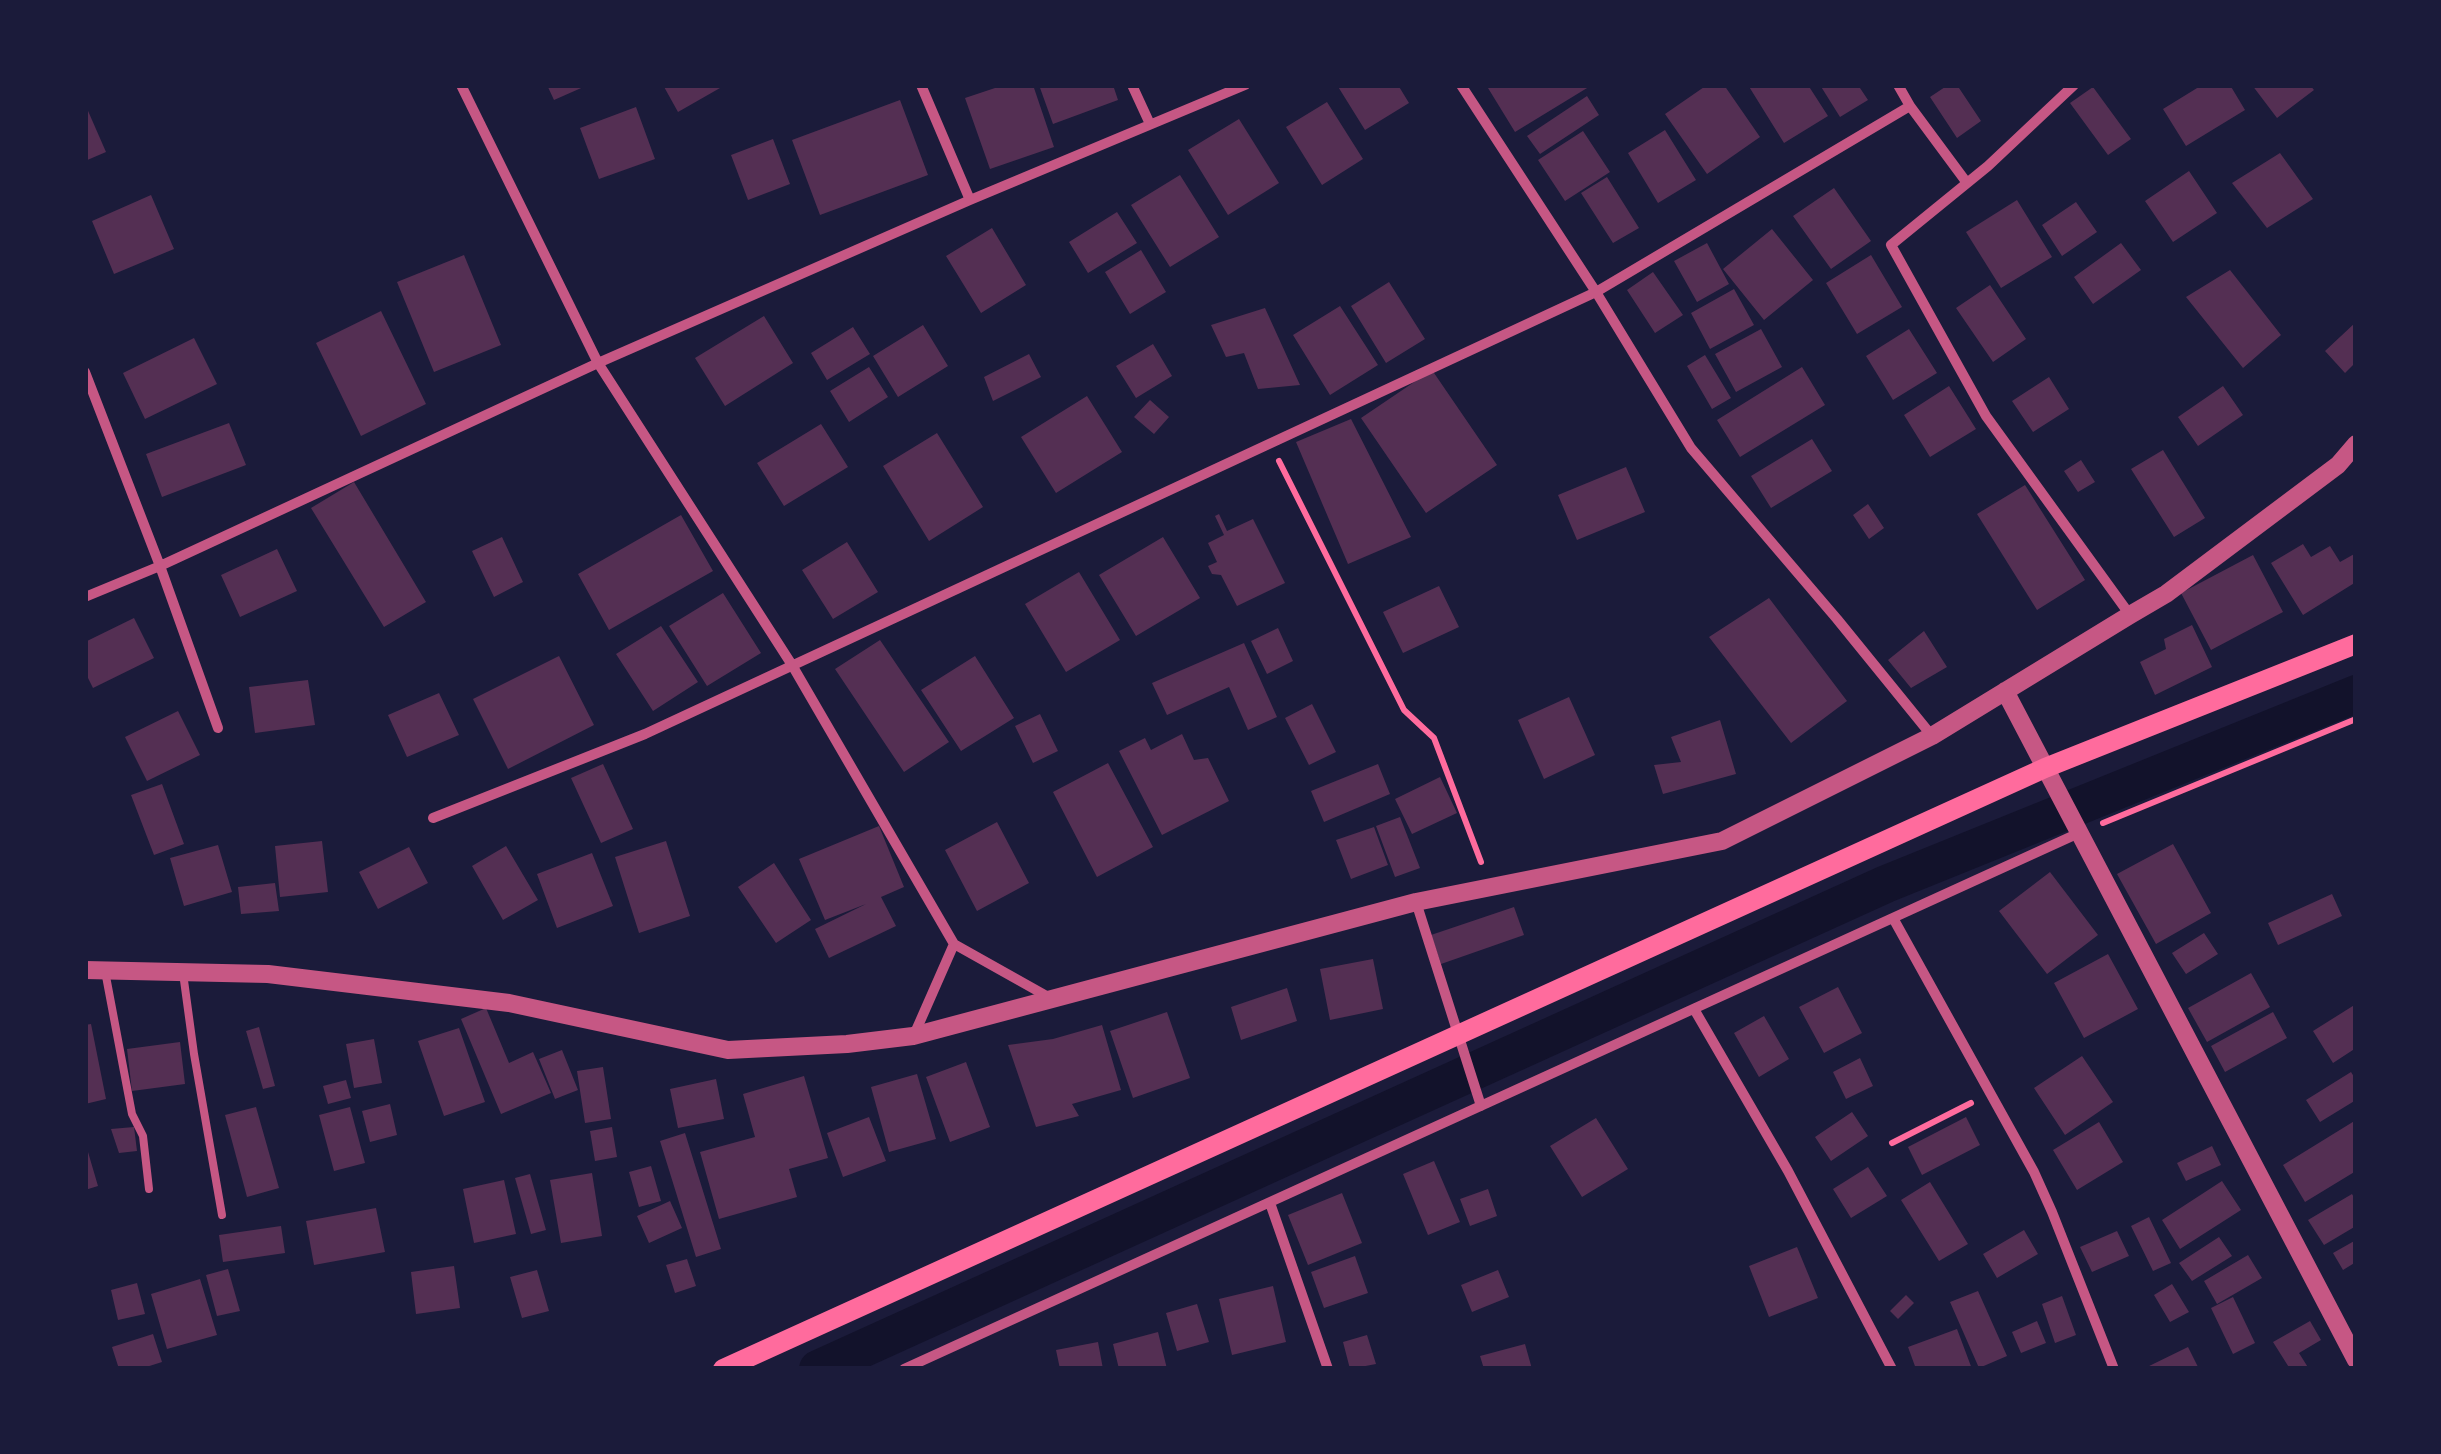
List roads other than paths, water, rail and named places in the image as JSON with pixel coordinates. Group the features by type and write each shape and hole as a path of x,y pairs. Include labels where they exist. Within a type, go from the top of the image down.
{"main road":[{"path":"723,1369 2045,768 2356,644"}],"street":[{"path":"461,85 598,363 792,665 954,944 1052,998"},
{"path":"921,85 970,200"},
{"path":"1132,85 1150,124"},
{"path":"85,597 598,363 1245,85"},
{"path":"1461,85 1596,292 1691,448 1932,736"},
{"path":"1898,85 1967,183"},
{"path":"2074,85 1967,183 1891,245 1986,416 2130,615"},
{"path":"433,818 645,734 1596,292 1910,106"},
{"path":"85,372 218,728"},
{"path":"85,970 268,974 509,1004 728,1050 913,1036 1416,902 1722,841 1932,736 2166,594 2338,464 2356,444"},
{"path":"2005,691 2356,1360"},
{"path":"904,1369 2078,830"},
{"path":"1416,902 1481,1106"},
{"path":"1893,918 2034,1172 2114,1369"},
{"path":"913,1036 954,944"},
{"path":"1694,1009 1788,1171 1892,1369"},
{"path":"1270,1203 1328,1369"}],"lane":[{"path":"106,971 132,1114 143,1136 149,1190"},
{"path":"183,972 222,1215"}],"waterway":[{"path":"818,1369 1886,884 2356,694"}]}
